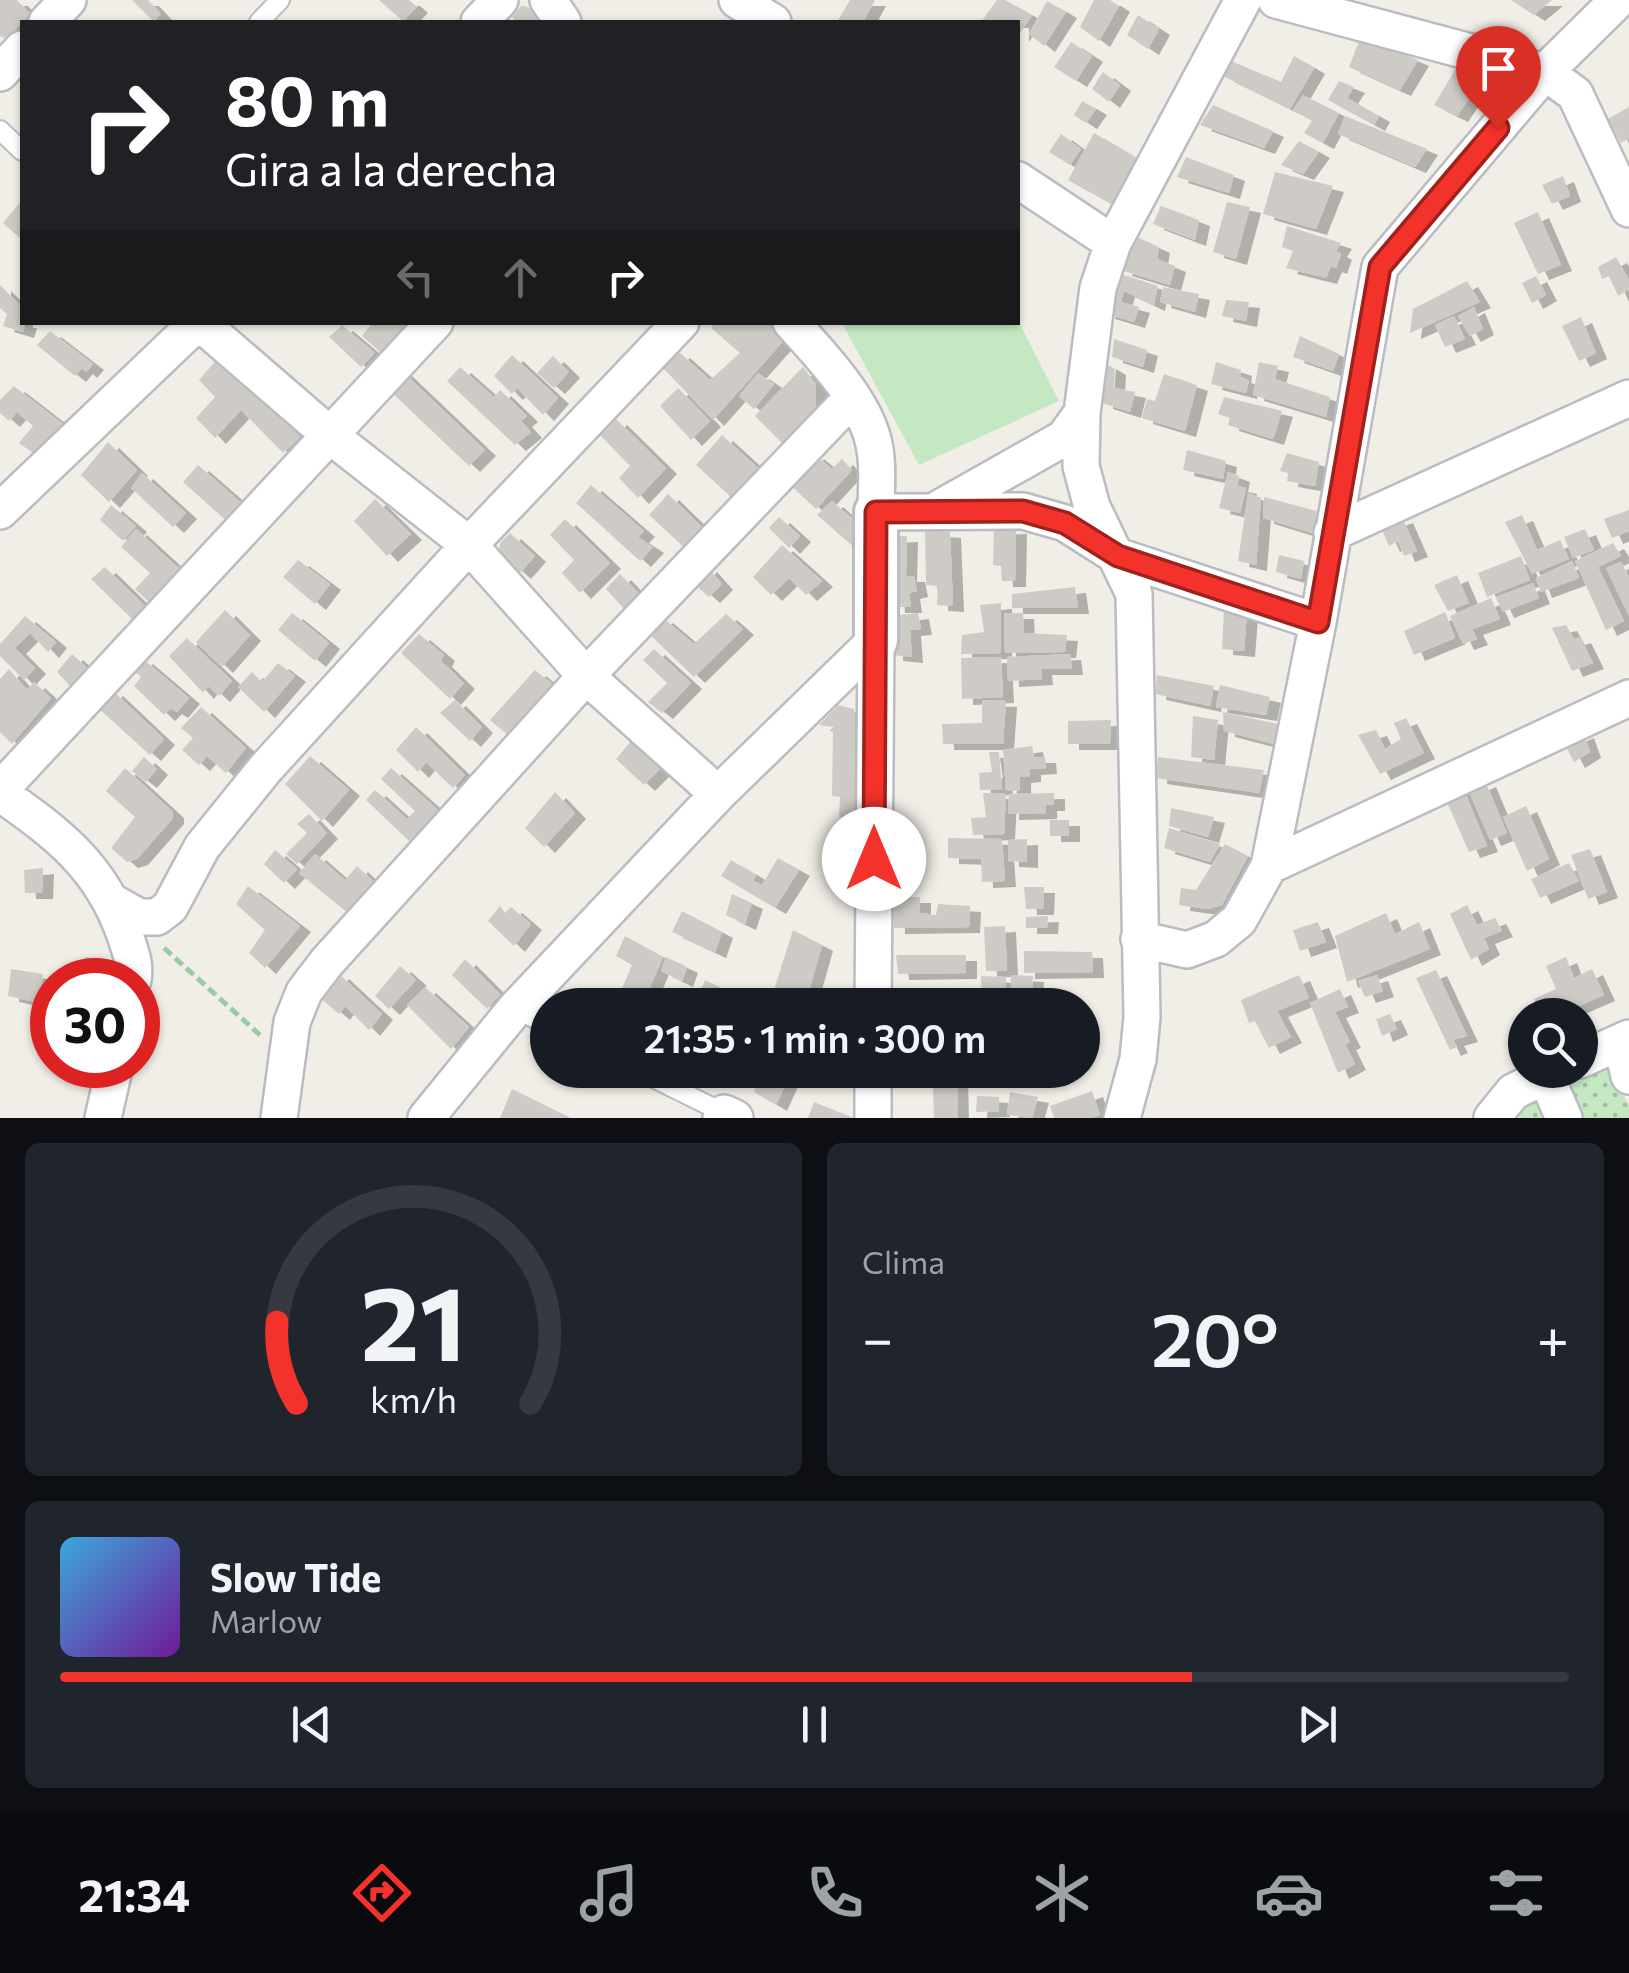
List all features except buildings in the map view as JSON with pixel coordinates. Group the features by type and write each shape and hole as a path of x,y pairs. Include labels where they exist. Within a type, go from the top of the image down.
{"street":[{"path":"49,20 68,0"},
{"path":"481,20 500,0"},
{"path":"737,0 770,20"},
{"path":"1122,1118 1138,1059 1142,1017 1134,594 1092,507 1081,466 1082,413 1098,288 1113,243 1243,0"},
{"path":"1276,0 1545,72 1575,94 1629,210"},
{"path":"1139,939 1186,950 1216,939 1238,920 1268,866 1318,622 1380,267 1545,72 1618,0"},
{"path":"0,73 20,51"},
{"path":"1020,181 1113,243"},
{"path":"0,511 195,325"},
{"path":"202,325 469,545 586,676 718,794"},
{"path":"132,958 114,903 86,861 0,791 432,325"},
{"path":"114,903 139,918 157,917 170,907 202,848 265,769 469,545 678,325"},
{"path":"794,325 852,398 872,437 877,466 874,988"},
{"path":"279,1118 292,1022 315,977 586,676 852,398"},
{"path":"1332,532 1629,398"},
{"path":"933,511 1064,438 1082,413"},
{"path":"876,512 1023,511 1065,523 1118,556 1318,622"},
{"path":"426,1118 515,1009 718,794 876,640"},
{"path":"1268,866 1629,698"},
{"path":"1598,1057 1626,1052"},
{"path":"104,1118 110,1088"},
{"path":"873,1088 873,1118"},
{"path":"1492,1118 1521,1088"},
{"path":"1555,1088 1564,1118"}],"lane":[{"path":"260,20 280,0"},
{"path":"0,130 20,149"},
{"path":"515,1009 530,1016"},
{"path":"673,1088 727,1116"}],"path":[{"path":"158,942 288,1060"}],"green space":[{"path":"1020,324 1059,401 919,465 843,325"},
{"path":"1605,1063 1629,1105 1629,1118 1519,1118 1524,1103 1549,1088 1598,1088 1598,1065"}],"route":[{"path":"874,859 876,512 1023,511 1065,523 1118,556 1318,622 1380,267 1498,128"}]}
